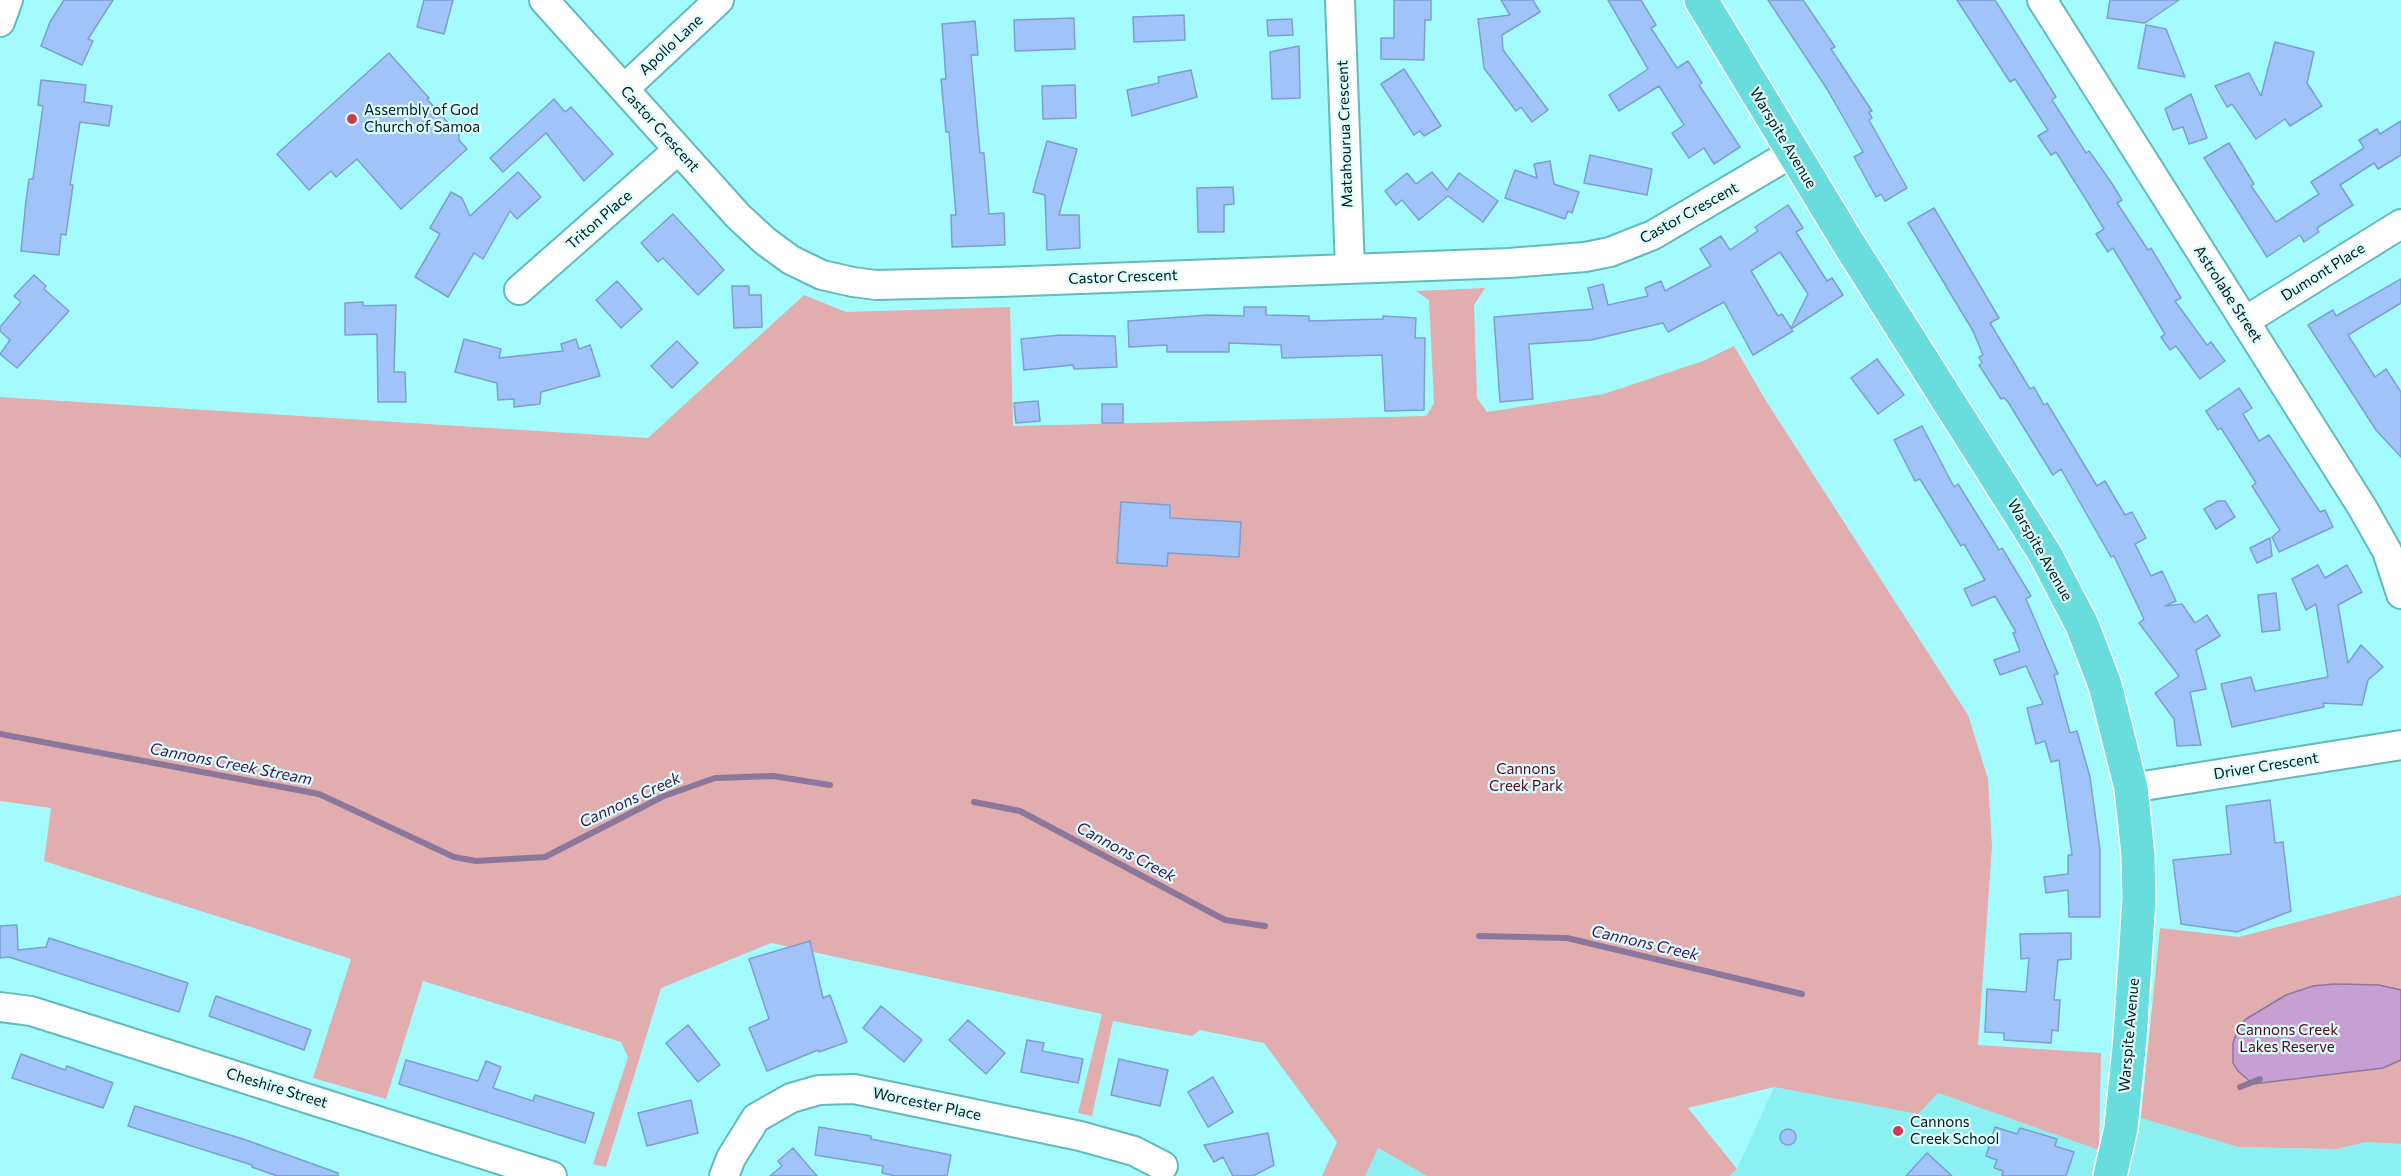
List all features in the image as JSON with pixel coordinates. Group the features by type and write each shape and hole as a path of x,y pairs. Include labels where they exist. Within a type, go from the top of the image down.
{"main road":[{"name":"Warspite Avenue","path":"1701,0 1792,153 2060,581 2082,625 2105,685 2131,788 2138,855 2134,983 2123,1109 2110,1176"}],"street":[{"path":"0,22 8,0"},
{"name":"Castor Crescent","path":"544,0 678,150 765,241 791,260 822,274 876,285 1560,260 1610,252 1653,235 1792,153"},
{"name":"Apollo Lane","path":"624,89 719,0"},
{"name":"Matahourua Crescent","path":"1340,0 1350,268"},
{"name":"Astrolabe Street","path":"2042,0 2387,551 2401,594"},
{"name":"Triton Place","path":"519,290 678,150"},
{"name":"Dumont Place","path":"2245,321 2401,224"},
{"name":"Driver Crescent","path":"2131,788 2401,745"},
{"name":"Cheshire Street","path":"0,1007 31,1011 552,1176"},
{"name":"Worcester Place","path":"724,1176 731,1158 756,1118 800,1095 819,1090 854,1089 1080,1136 1134,1151 1163,1166"}],"shaded area":[{"path":"2379,985 2401,990 2401,1060 2383,1068 2253,1084 2238,1071 2233,1063 2233,1043 2239,1026 2246,1019 2286,995 2313,986"},
{"name":"Cannons Creek School","path":"1774,1087 1918,1114 1937,1093 2099,1150 2093,1176 1729,1176 1737,1169"},
{"path":"2141,1118 2238,1147 2337,1149 2366,1142 2401,1144 2401,1176 2128,1176"},
{"path":"1377,1148 1427,1176 1365,1176"}],"green space":[{"name":"Cannons Creek Park","path":"1485,288 1474,305 1477,398 1487,412 1604,394 1703,361 1734,346 1766,401 1968,715 1988,779 1992,847 1978,1045 2101,1053 2099,1150 1938,1093 1918,1114 1774,1087 1688,1108 1737,1169 1729,1176 1427,1176 1378,1148 1365,1176 1322,1176 1337,1142 1264,1043 1200,1030 1192,1036 1113,1021 1092,1116 1078,1113 1102,1014 771,943 661,988 606,1167 593,1164 628,1057 621,1042 423,981 386,1099 313,1078 351,959 44,861 51,808 0,801 0,397 648,438 804,295 846,312 1010,307 1013,426 1426,416 1434,403 1429,300 1416,291"},
{"name":"Cannons Creek Lakes Reserve","path":"2401,895 2401,1144 2366,1142 2337,1149 2238,1147 2141,1118 2160,928 2239,937"}],"building":[{"path":"64,0 113,0 88,39 93,41 82,65 41,46 50,22"},
{"path":"424,0 453,0 444,34 417,27"},
{"path":"1394,0 1431,0 1431,20 1425,20 1424,60 1381,59 1381,38 1394,38"},
{"path":"1501,0 1533,0 1540,12 1502,35 1503,50 1548,110 1532,122 1521,107 1516,111 1484,68 1478,19 1510,15"},
{"path":"1608,0 1641,0 1656,25 1651,28 1677,68 1688,61 1702,83 1699,85 1740,147 1714,164 1704,148 1689,158 1672,133 1684,125 1659,86 1619,111 1609,95 1648,69"},
{"path":"1768,0 1803,0 1835,47 1831,49 1872,111 1869,112 1872,118 1869,120 1907,188 1885,201 1881,194 1876,197 1854,157 1863,152 1827,89"},
{"path":"1957,0 1995,0 2056,97 2052,100 2086,153 2089,151 2111,182 2122,200 2117,203 2148,250 2151,248 2181,298 2175,301 2207,345 2211,342 2225,361 2200,379 2176,346 2170,350 2161,337 2165,334 2113,248 2108,252 2096,234 2104,229 2056,152 2051,155 2038,136 2048,130 2015,79 2010,82"},
{"path":"2110,0 2179,0 2145,23 2107,18"},
{"path":"1184,15 1185,40 1134,42 1133,17"},
{"path":"1074,18 1075,49 1015,51 1014,20"},
{"path":"1292,19 1293,35 1268,36 1267,20"},
{"path":"975,21 978,55 971,55 980,153 984,153 989,214 1004,213 1005,245 952,247 951,215 956,215 949,132 946,132 941,79 946,79 942,24"},
{"path":"2146,25 2166,29 2185,77 2138,68"},
{"path":"2275,42 2314,52 2307,83 2322,106 2290,126 2285,119 2256,139 2232,104 2227,107 2215,86 2249,73 2261,96"},
{"path":"1299,46 1300,98 1272,99 1270,52"},
{"path":"389,53 429,98 427,99 459,135 459,140 467,149 401,209 357,159 336,177 331,171 309,190 277,154"},
{"path":"1404,69 1441,126 1424,136 1420,131 1414,135 1381,84"},
{"path":"1191,70 1197,97 1132,116 1127,90 1159,83 1158,77"},
{"path":"41,80 86,85 84,102 112,106 109,126 80,122 70,185 73,185 66,235 61,234 59,255 21,251 29,179 33,179 43,106 38,105"},
{"path":"1075,85 1076,118 1043,119 1042,86"},
{"path":"2191,94 2207,138 2189,144 2183,127 2173,130 2165,109"},
{"path":"554,99 565,112 571,107 613,154 584,181 546,133 503,172 490,158"},
{"path":"2401,121 2401,155 2378,169 2374,163 2340,185 2353,205 2317,228 2319,232 2304,242 2300,235 2267,257 2204,158 2229,143 2254,184 2251,186 2276,222 2319,194 2311,182 2364,148 2359,140 2377,129 2380,134"},
{"path":"1047,141 1077,149 1059,215 1079,215 1080,248 1047,250 1045,195 1033,192"},
{"path":"1590,155 1652,169 1647,195 1584,183"},
{"path":"1550,161 1554,184 1579,192 1572,213 1568,211 1565,219 1505,198 1515,170 1537,178 1534,164"},
{"path":"518,172 541,197 517,219 510,211 483,259 474,253 448,297 415,277 440,234 430,228 451,192 462,198 470,216"},
{"path":"1432,172 1447,190 1459,173 1498,201 1483,222 1448,196 1419,220 1402,200 1396,205 1385,191 1407,173 1416,184"},
{"path":"1233,187 1234,204 1224,205 1224,232 1198,232 1197,188"},
{"path":"1788,205 1803,228 1796,232 1827,281 1832,278 1843,295 1791,329 1793,331 1753,355 1724,302 1668,332 1663,323 1591,340 1529,344 1533,399 1500,402 1494,317 1593,309 1588,288 1603,284 1608,305 1648,296 1645,288 1661,281 1665,291 1711,266 1700,249 1721,236 1730,250 1758,231 1755,227","holes":["1780,252 1808,294 1791,328 1782,314 1778,316 1751,271"]},
{"path":"1934,208 1999,318 1990,323 2030,389 2034,387 2044,405 2047,403 2097,486 2105,481 2125,515 2132,512 2146,538 2135,544 2151,576 2162,571 2176,601 2165,606 2182,604 2195,623 2207,615 2220,636 2196,650 2206,689 2190,692 2201,745 2177,746 2174,719 2155,693 2179,676 2139,623 2144,619 2114,556 2111,557 2061,469 2053,475 2008,402 2004,398 2001,399 1979,365 1982,363 1979,357 1983,355 1973,331 1908,223"},
{"path":"673,214 724,270 698,295 663,258 658,262 641,243"},
{"path":"34,275 46,286 44,289 69,311 17,368 0,354 10,340 0,331 0,327 21,302 14,296"},
{"path":"2401,279 2401,303 2348,335 2375,377 2386,369 2401,392 2401,457 2376,430 2308,325 2333,310 2336,316"},
{"path":"617,281 642,309 621,328 596,300"},
{"path":"732,286 749,286 749,295 761,295 762,327 734,328"},
{"path":"363,302 363,306 396,305 394,372 405,372 406,402 378,402 377,334 345,335 345,303"},
{"path":"1244,307 1266,307 1266,315 1309,316 1309,321 1383,319 1383,316 1416,318 1415,338 1425,338 1424,410 1385,411 1382,355 1282,358 1281,345 1229,343 1229,352 1167,352 1167,345 1129,347 1128,321 1208,315 1244,316"},
{"path":"1060,335 1115,336 1117,367 1074,369 1073,365 1024,370 1021,339"},
{"path":"464,339 501,349 499,358 563,351 561,344 576,339 579,349 590,345 600,376 541,392 540,404 514,407 514,399 498,400 497,383 455,372"},
{"path":"677,341 698,363 672,388 651,366"},
{"path":"1877,359 1904,395 1878,414 1851,378"},
{"path":"2239,388 2252,408 2243,414 2259,441 2269,435 2320,512 2325,510 2333,527 2279,552 2272,537 2280,530 2252,486 2256,483 2221,428 2218,430 2206,411"},
{"path":"1038,401 1040,421 1016,423 1014,403"},
{"path":"1102,404 1123,404 1123,423 1102,423"},
{"path":"1922,426 1954,487 1958,484 1999,550 2002,548 2031,596 2026,599 2058,674 2054,675 2070,733 2077,731 2090,777 2100,850 2100,917 2069,917 2068,890 2046,893 2044,877 2068,874 2068,855 2072,855 2059,760 2051,762 2045,741 2036,744 2027,708 2043,704 2026,666 2000,675 1994,660 2020,651 2013,633 2016,632 1995,596 1972,606 1964,589 1985,580 1964,544 1961,546 1920,479 1915,481 1894,440"},
{"path":"2218,501 2225,501 2235,517 2216,529 2204,509"},
{"path":"1121,502 1170,505 1170,518 1241,522 1239,557 1168,553 1167,566 1117,563"},
{"path":"2270,538 2272,556 2257,563 2250,548"},
{"path":"2318,565 2325,578 2347,565 2362,592 2338,605 2348,663 2361,645 2383,667 2368,680 2362,705 2323,703 2324,707 2232,727 2221,684 2251,677 2255,691 2328,677 2316,604 2306,610 2292,579"},
{"path":"2276,593 2280,630 2262,632 2258,595"},
{"path":"2270,800 2275,843 2283,842 2291,911 2237,932 2181,924 2173,860 2231,854 2226,806"},
{"path":"17,925 18,950 46,947 49,938 188,983 179,1012 9,957 0,958 0,926"},
{"path":"2071,933 2071,959 2058,960 2054,1000 2060,1000 2058,1031 2052,1030 2051,1043 2004,1040 2004,1033 1985,1032 1987,989 2026,992 2029,958 2021,959 2020,934"},
{"path":"810,941 823,998 830,995 847,1042 819,1052 818,1050 767,1071 749,1028 769,1019 749,959"},
{"path":"216,996 311,1030 304,1050 209,1016"},
{"path":"881,1006 922,1040 904,1062 863,1028"},
{"path":"968,1020 1005,1053 986,1074 949,1040"},
{"path":"688,1025 720,1065 698,1082 666,1043"},
{"path":"1027,1040 1044,1043 1042,1051 1083,1059 1078,1083 1021,1072"},
{"path":"21,1054 65,1070 67,1066 113,1083 103,1108 12,1078"},
{"path":"1119,1059 1168,1070 1160,1106 1111,1095"},
{"path":"406,1060 478,1081 486,1061 501,1067 493,1088 533,1101 535,1095 594,1113 585,1143 399,1084"},
{"path":"1213,1077 1233,1112 1208,1127 1188,1092"},
{"path":"691,1100 698,1133 647,1146 638,1113"},
{"path":"135,1106 243,1139 338,1173 338,1176 277,1176 252,1167 252,1165 128,1126"},
{"path":"819,1127 871,1136 871,1139 951,1155 947,1176 895,1176 882,1173 883,1166 815,1155"},
{"path":"1995,1127 2017,1134 2020,1128 2057,1139 2055,1146 2074,1152 2066,1176 2002,1176 2003,1171 1994,1168 1997,1160 1986,1156"},
{"path":"1785,1129 1791,1129 1796,1137 1794,1143 1785,1145 1780,1140 1780,1134"},
{"path":"1268,1133 1274,1165 1253,1176 1233,1176 1223,1157 1214,1162 1204,1145"},
{"path":"793,1148 817,1176 770,1176 782,1166 778,1161"},
{"path":"1927,1153 1952,1176 1906,1176"}],"waterway":[{"name":"Cannons Creek Stream","path":"0,734 319,794 454,857 476,861 545,857 664,796 715,778 773,776 830,785"},
{"name":"Cannons Creek","path":"974,802 1020,811 1225,920 1265,926"},
{"name":"Cannons Creek","path":"1479,936 1567,938 1802,994"},
{"name":"Cannons Creek Stream","path":"2240,1087 2260,1079"}],"place":[{"name":"Assembly of God Church of Samoa","path":"352,119"},
{"name":"Cannons Creek School","path":"1898,1131"}]}
